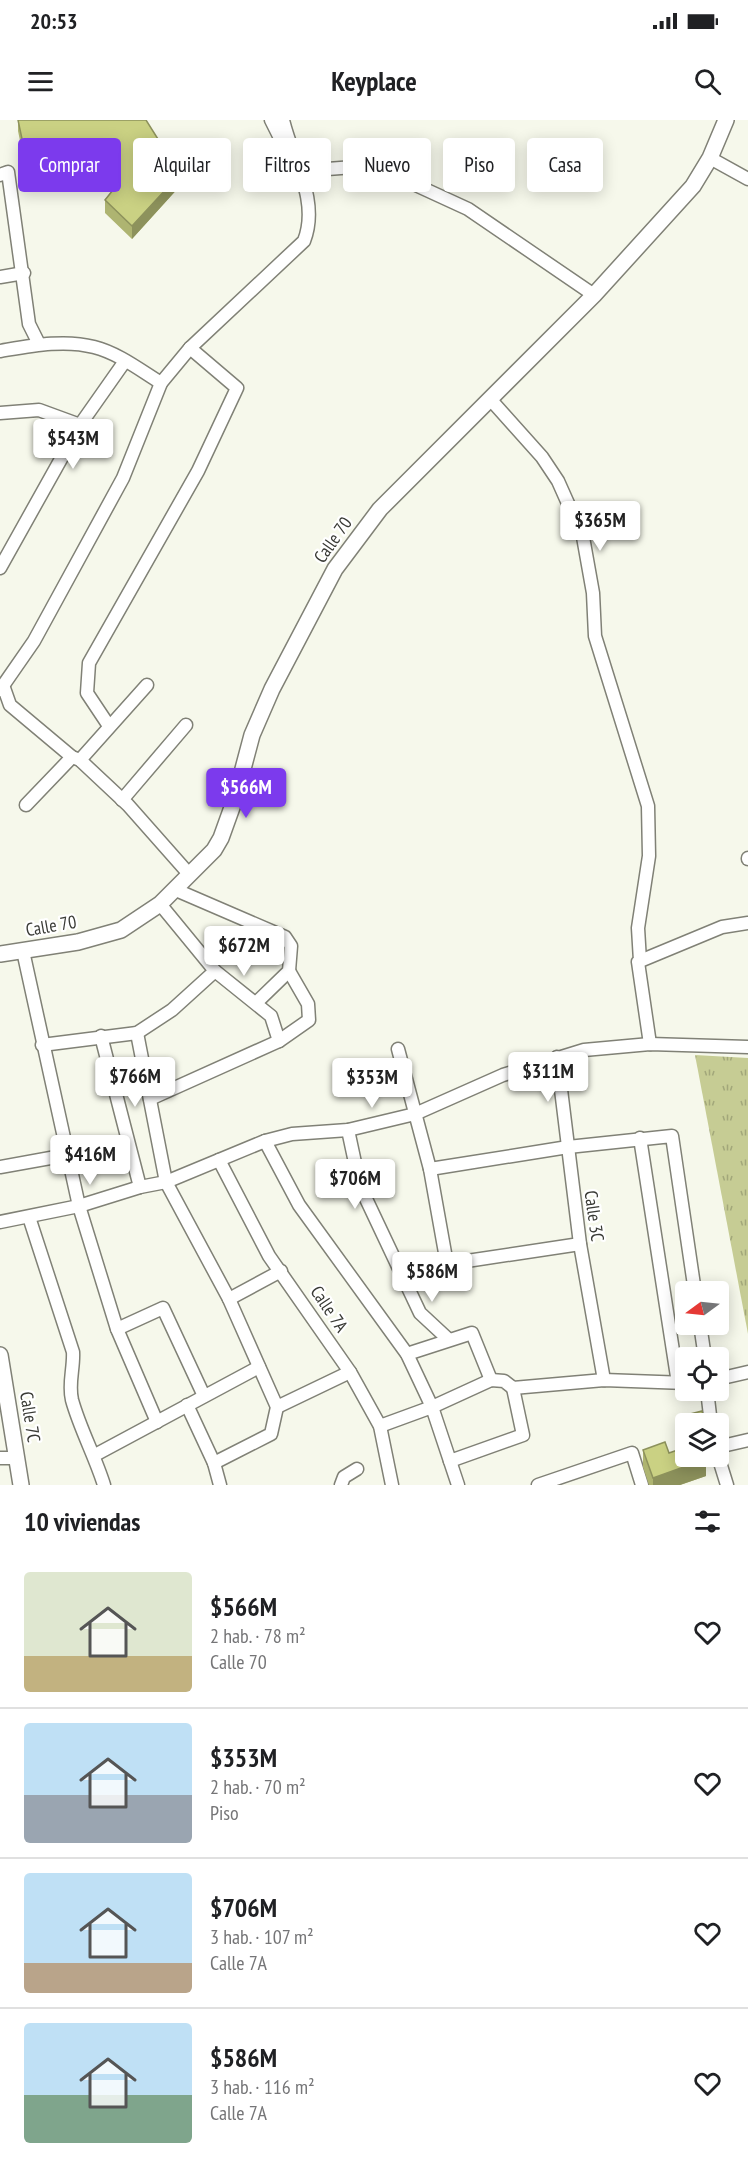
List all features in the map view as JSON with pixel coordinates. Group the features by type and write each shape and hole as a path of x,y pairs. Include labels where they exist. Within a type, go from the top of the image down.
{"street":[{"path":"271,120 280,138"},
{"path":"283,120 287,138"},
{"name":"Calle 70","path":"0,954 110,935 137,922 176,890 221,838 252,735 272,689 335,569 380,509 594,296 693,186 710,158 726,120"},
{"path":"710,158 748,179"},
{"path":"331,169 367,166 394,175 468,209 594,296"},
{"path":"0,175 8,172 24,273 29,324 39,344"},
{"path":"189,874 122,800 76,758 10,705 2,689 34,641 123,478 145,429 161,382 190,348 304,241 309,228 304,192"},
{"path":"0,277 24,273"},
{"path":"0,351 39,344 95,348 125,361 161,382"},
{"path":"109,726 87,693 89,663 198,471 237,388 190,348"},
{"path":"0,568 80,425 125,361"},
{"path":"491,400 547,465 569,503 583,537 593,593 595,636 648,806 648,856 638,928 640,961 638,968 650,1044"},
{"path":"0,413 39,410 56,414 80,425"},
{"path":"26,805 109,726 147,685"},
{"path":"122,800 186,725"},
{"path":"150,1099 279,1041 309,1020 308,1004 289,971 291,946 285,937 176,890"},
{"path":"160,904 215,971 271,1016 279,1041"},
{"path":"640,961 714,929 748,923"},
{"path":"23,951 42,1046 79,1206 117,1329 157,1422"},
{"path":"42,1046 101,1036 137,1033 172,1010 215,971"},
{"path":"256,1003 289,971"},
{"path":"137,1033 166,1182 229,1299 277,1407 271,1434 214,1463"},
{"path":"101,1036 140,1187"},
{"path":"0,1222 79,1206 140,1187 166,1182 265,1141 292,1134 348,1130 415,1114 503,1075 557,1057 595,1048 650,1044 748,1047"},
{"path":"398,1049 430,1169 447,1264 580,1244"},
{"name":"Calle 3C","path":"557,1057 580,1244 604,1380"},
{"path":"348,1130 360,1186 420,1313 448,1339"},
{"path":"430,1169 568,1147 672,1136 693,1281"},
{"path":"640,1138 676,1347"},
{"path":"265,1141 299,1205 407,1354 432,1407 458,1485"},
{"path":"0,1167 67,1155"},
{"name":"Calle 7A","path":"219,1160 269,1256 350,1372 380,1426 392,1485"},
{"path":"28,1217 73,1352 74,1369 70,1384 72,1400 95,1455 104,1485"},
{"path":"229,1299 281,1271"},
{"path":"117,1329 163,1308 204,1396"},
{"path":"407,1354 472,1333 491,1380"},
{"name":"Calle 7C","path":"0,1355 3,1391 21,1485"},
{"path":"95,1455 259,1367"},
{"path":"277,1407 350,1372"},
{"path":"729,1376 748,1372"},
{"path":"513,1388 604,1380 643,1379 675,1382"},
{"path":"380,1426 432,1407 491,1380 504,1381 513,1388 523,1435 450,1461"},
{"path":"187,1405 214,1463 220,1485"},
{"path":"729,1445 748,1440"},
{"path":"0,1458 16,1458"},
{"path":"538,1485 569,1480 637,1459 642,1485"},
{"path":"721,1467 727,1485"},
{"path":"341,1485 344,1477 357,1469"}],"green space":[{"path":"695,1055 748,1058 748,1334"}],"building":[{"path":"18,120 146,120 157,138 133,138 133,192 163,192 132,226 105,200 111,192 121,192 121,138 22,138"},
{"path":"665,1442 669,1453 675,1451 675,1467 684,1467 653,1478 643,1450"}]}
